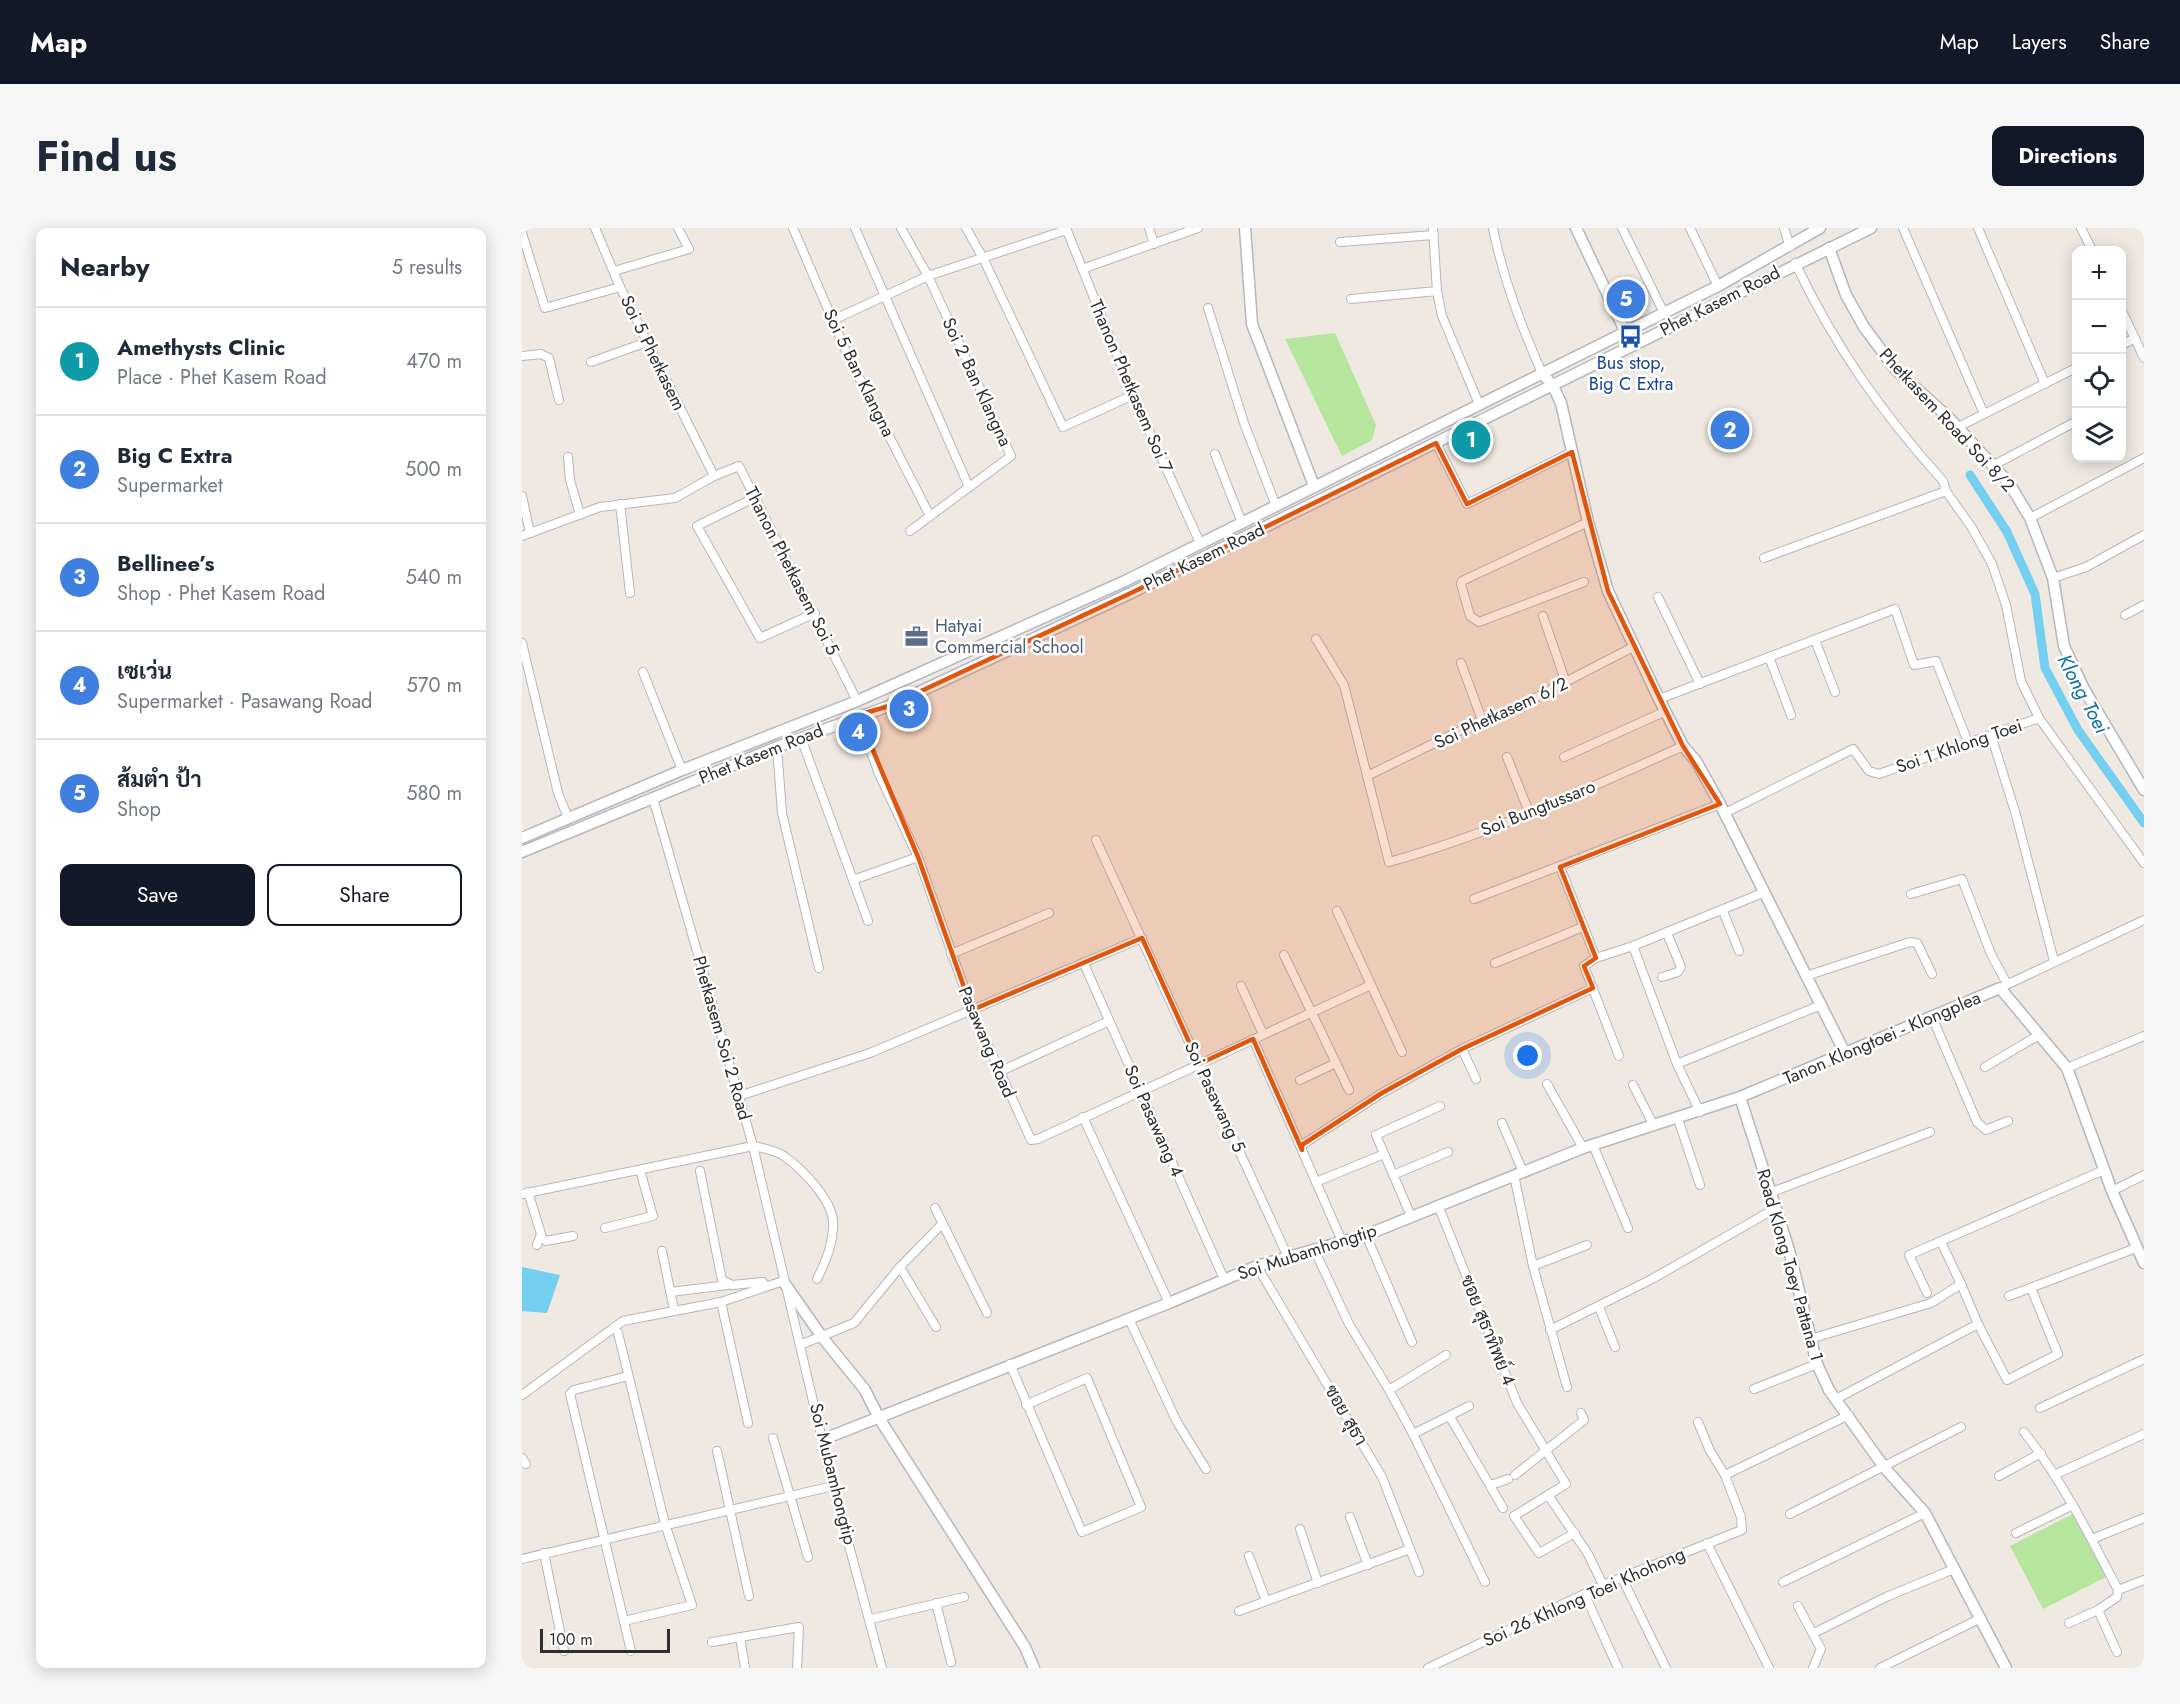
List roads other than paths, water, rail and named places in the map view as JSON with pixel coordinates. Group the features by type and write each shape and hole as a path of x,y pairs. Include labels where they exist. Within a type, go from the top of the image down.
{"street":[{"name":"Soi 5 Phetkasem","path":"595,228 620,287 714,476"},
{"path":"614,271 689,249 678,228"},
{"name":"Soi 5 Ban Klangna","path":"793,228 848,356 930,516"},
{"path":"855,228 969,487"},
{"name":"Soi 2 Ban Klangna","path":"901,228 928,276 1011,456 910,531"},
{"path":"966,228 983,258 1063,427 1133,395"},
{"path":"1149,228 1154,244"},
{"path":"1082,269 1198,228"},
{"path":"1245,228 1252,324 1314,486"},
{"path":"1493,228 1516,315 1542,373 1553,386 1561,403 1588,522 1608,591 1633,647 1683,746 1696,761 1723,808 1846,1055"},
{"path":"1576,228 1625,332"},
{"path":"1622,228 1664,313"},
{"path":"1690,228 1718,286"},
{"path":"1784,228 1791,247"},
{"name":"Phet Kasem Road","path":"522,838 682,770 857,701 1125,582 1718,286 1791,247 1820,228"},
{"name":"Phet Kasem Road","path":"522,852 777,747 889,706 1131,593 1553,386 1795,263 1871,228"},
{"path":"1903,228 1984,414"},
{"path":"1978,228 2045,384"},
{"path":"2081,228 2090,246"},
{"path":"833,320 928,276 1066,229"},
{"name":"Thanon Phetkasem Soi 7","path":"1066,229 1133,395 1200,543"},
{"path":"1340,242 1434,232 1437,291 1442,316 1479,404"},
{"path":"522,233 545,308 620,287"},
{"name":"Phetkasem Road Soi 8/2","path":"1829,248 1846,295 1864,327 1896,370 1947,416 2009,483 2030,518 2053,578 2064,646 2084,689 2144,790"},
{"path":"1795,263 1815,304 1854,371 1901,434 1943,481 1946,491 1972,528 1992,564 2006,605 2021,681 2039,718 2144,863"},
{"path":"1351,299 1437,291"},
{"path":"1208,308 1244,423 1276,506"},
{"path":"2126,321 2144,358"},
{"path":"2126,342 2135,338"},
{"path":"591,362 647,342"},
{"path":"522,356 541,354 549,358 559,400"},
{"path":"1956,428 2072,370"},
{"path":"1992,465 2072,424"},
{"path":"1436,443 1467,504 1572,452"},
{"path":"1215,454 1242,524"},
{"path":"568,457 570,480 580,515"},
{"path":"2030,518 2144,458"},
{"name":"Thanon Phetkasem Soi 5","path":"714,476 739,466 857,701"},
{"path":"522,496 526,534 600,507 675,498 714,476"},
{"path":"1764,558 1946,491"},
{"path":"754,498 697,526 760,638 814,613"},
{"path":"620,504 630,593"},
{"path":"1584,582 1479,622 1470,616 1461,584 1462,581 1588,522"},
{"path":"2053,578 2086,567 2144,535"},
{"path":"1125,582 1131,593"},
{"path":"1658,597 1700,684"},
{"path":"2125,615 2144,605"},
{"path":"1659,699 1896,609 1914,665 1935,661 1968,742"},
{"path":"1543,616 1566,683"},
{"path":"1316,639 1344,685 1367,776"},
{"path":"1815,640 1835,692"},
{"path":"522,644 558,794 568,818"},
{"name":"Soi Phetkasem 6/2","path":"1367,776 1482,720 1490,721 1633,647"},
{"path":"1769,657 1791,715"},
{"path":"1461,663 1482,720"},
{"path":"643,672 682,770"},
{"path":"1564,757 1666,711"},
{"name":"Pasawang Road","path":"858,716 879,774 918,857 972,1010 1031,1140 1371,985"},
{"name":"Soi 1 Khlong Toei","path":"1723,808 1853,749 1869,771 1879,774 2039,718"},
{"path":"1991,735 2016,815 2054,961"},
{"path":"801,738 868,921"},
{"name":"Soi Bungtussaro","path":"1367,776 1389,862 1426,852 1529,812 1683,746"},
{"path":"777,747 782,813 819,968"},
{"path":"1507,757 1529,812"},
{"name":"Phetkasem Soi 2 Road","path":"653,798 740,1096 783,1281"},
{"path":"1474,899 1723,808"},
{"path":"541,831 544,843"},
{"name":"Soi Pasawang 5","path":"1096,840 1288,1257"},
{"path":"854,880 918,857"},
{"path":"1560,867 1596,958"},
{"path":"1911,894 1962,879 2003,986 2144,920"},
{"path":"1619,1056 1584,966 1596,958 1667,933 1765,892"},
{"path":"1337,911 1402,1053"},
{"path":"1723,911 1739,951"},
{"path":"951,954 1049,913"},
{"path":"1495,963 1583,927"},
{"path":"1662,977 1678,972 1681,967 1667,933"},
{"path":"740,1096 870,1053 1142,938"},
{"path":"1806,976 1910,942 1917,943 1932,974"},
{"path":"1633,946 1677,1065 1700,1112"},
{"path":"1284,955 1349,1090"},
{"name":"Soi Pasawang 4","path":"1084,964 1224,1279"},
{"path":"1240,986 1263,1034"},
{"name":"Tanon Klongtoei - Klongplea","path":"1740,1098 1846,1055 2003,986 2067,1068 2112,1191 2144,1263"},
{"path":"1302,1150 1302,1145 1382,1093 1462,1049 1593,988"},
{"path":"1677,1065 1821,1005"},
{"path":"1932,1017 1977,1122 1986,1130 2008,1121"},
{"path":"999,1072 1108,1021"},
{"path":"1985,1067 2039,1035"},
{"path":"2067,1068 2144,1036"},
{"path":"1253,1039 1342,1241"},
{"path":"1462,1049 1476,1079"},
{"path":"1300,1080 1336,1063"},
{"path":"1547,1084 1588,1146 1628,1228"},
{"path":"1633,1085 1654,1126"},
{"name":"Soi Mubamhongtip","path":"824,1439 1257,1266 1366,1235 1588,1146 1740,1098"},
{"name":"Road Klong Toey Pattana 1","path":"1740,1098 1772,1192 1817,1364 1836,1399 1884,1467 1925,1513 2006,1668"},
{"path":"1411,1216 1376,1135 1440,1106"},
{"path":"1083,1117 1169,1303"},
{"path":"1678,1119 1700,1185"},
{"path":"1502,1123 1519,1173 1533,1266 1567,1386"},
{"path":"1772,1192 1930,1132"},
{"path":"573,1236 539,1241 525,1193 753,1146 783,1156 812,1185 829,1208 832,1234 825,1263 817,1279"},
{"path":"1393,1174 1448,1152"},
{"path":"1316,1182 1384,1154"},
{"path":"605,1228 653,1216 640,1170"},
{"path":"1927,1293 1909,1255 2104,1170"},
{"path":"700,1171 721,1278 729,1285"},
{"path":"2112,1191 2144,1175"},
{"name":"ซอย สุธาทิพย์ 4","path":"1438,1205 1517,1403 1566,1484 1548,1495"},
{"path":"935,1208 941,1225 987,1313"},
{"path":"1550,1330 1599,1307 1776,1208"},
{"path":"800,1345 854,1323 900,1267 941,1225"},
{"path":"1366,1235 1412,1342"},
{"path":"1941,1242 1978,1324 2007,1380 2058,1354 2031,1288"},
{"path":"1533,1266 1587,1245"},
{"path":"2009,1296 2136,1248"},
{"path":"1314,1249 1349,1324 1413,1434 1485,1582"},
{"path":"662,1251 674,1311"},
{"name":"ซอย สุธา","path":"1257,1266 1382,1477 1419,1572"},
{"path":"900,1267 936,1327"},
{"path":"522,1395 622,1321 721,1302 783,1281 822,1337 865,1390 879,1418 1025,1647 1034,1668"},
{"name":"Soi Mubamhongtip","path":"783,1281 824,1439 833,1486 871,1619 882,1668"},
{"path":"670,1292 763,1282 765,1287"},
{"path":"1810,1339 1923,1306 1961,1284"},
{"path":"721,1302 748,1423"},
{"path":"1599,1307 1615,1347"},
{"path":"1129,1319 1177,1422 1206,1469"},
{"path":"1836,1399 1978,1324"},
{"path":"618,1333 665,1524 692,1605 624,1621"},
{"path":"1389,1390 1446,1355"},
{"path":"2040,1407 2144,1359"},
{"path":"1010,1364 1026,1405 1082,1532 1141,1507 1087,1378 1026,1405"},
{"path":"1754,1389 1817,1364"},
{"path":"628,1376 574,1390 570,1394 631,1651"},
{"path":"1413,1434 1469,1406"},
{"path":"1491,1485 1512,1477 1584,1420 1581,1413"},
{"path":"1698,1422 1710,1450 1725,1475 1849,1415"},
{"path":"1450,1417 1503,1508"},
{"path":"1790,1514 1961,1427"},
{"path":"2024,1431 2041,1453 2073,1505 2118,1590 2117,1597 2098,1610 2069,1623"},
{"path":"2054,1474 2144,1434"},
{"path":"773,1438 808,1557"},
{"path":"717,1451 728,1510 749,1596"},
{"path":"1999,1476 2041,1453"},
{"name":"Soi 26 Khlong Toei Khohong","path":"1428,1668 1603,1585 1742,1530 1741,1517 1725,1475"},
{"path":"522,1559 833,1486"},
{"path":"1575,1533 1539,1553 1514,1516 1548,1495 1575,1533 1603,1585"},
{"path":"2016,1533 2073,1505"},
{"path":"1783,1582 1925,1513"},
{"path":"1350,1517 1368,1565"},
{"path":"2092,1539 2144,1518"},
{"path":"1300,1529 1318,1583"},
{"path":"1707,1543 1769,1668"},
{"path":"1239,1611 1410,1549"},
{"path":"544,1553 564,1651"},
{"path":"1249,1556 1266,1601"},
{"path":"1814,1633 1886,1597 1954,1569"},
{"path":"1622,1578 1666,1668"},
{"path":"2118,1590 2144,1580"},
{"path":"1585,1595 1618,1668"},
{"path":"871,1619 964,1597"},
{"path":"936,1603 951,1662"},
{"path":"1798,1606 1821,1649 1813,1668"},
{"path":"2098,1610 2117,1652"},
{"path":"1880,1668 1981,1618"},
{"path":"712,1642 799,1627 797,1668"},
{"path":"740,1637 745,1668"}],"water":[{"path":"522,1267 560,1275 547,1313 522,1311"}],"waterway":[{"name":"Klong Toei","path":"1970,475 2007,532 2035,594 2045,668 2078,730 2144,823"}],"place":[{"name":"ส้มตำ ป้า","path":"1626,299"},
{"name":"Bus stop, Big C Extra","path":"1631,337"},
{"name":"Big C Extra","path":"1730,430"},
{"name":"Amethysts Clinic","path":"1471,440"},
{"name":"Hatyai Commercial School","path":"917,636"},
{"name":"Bellinee’s","path":"909,709"},
{"name":"เซเว่น","path":"858,732"}]}
